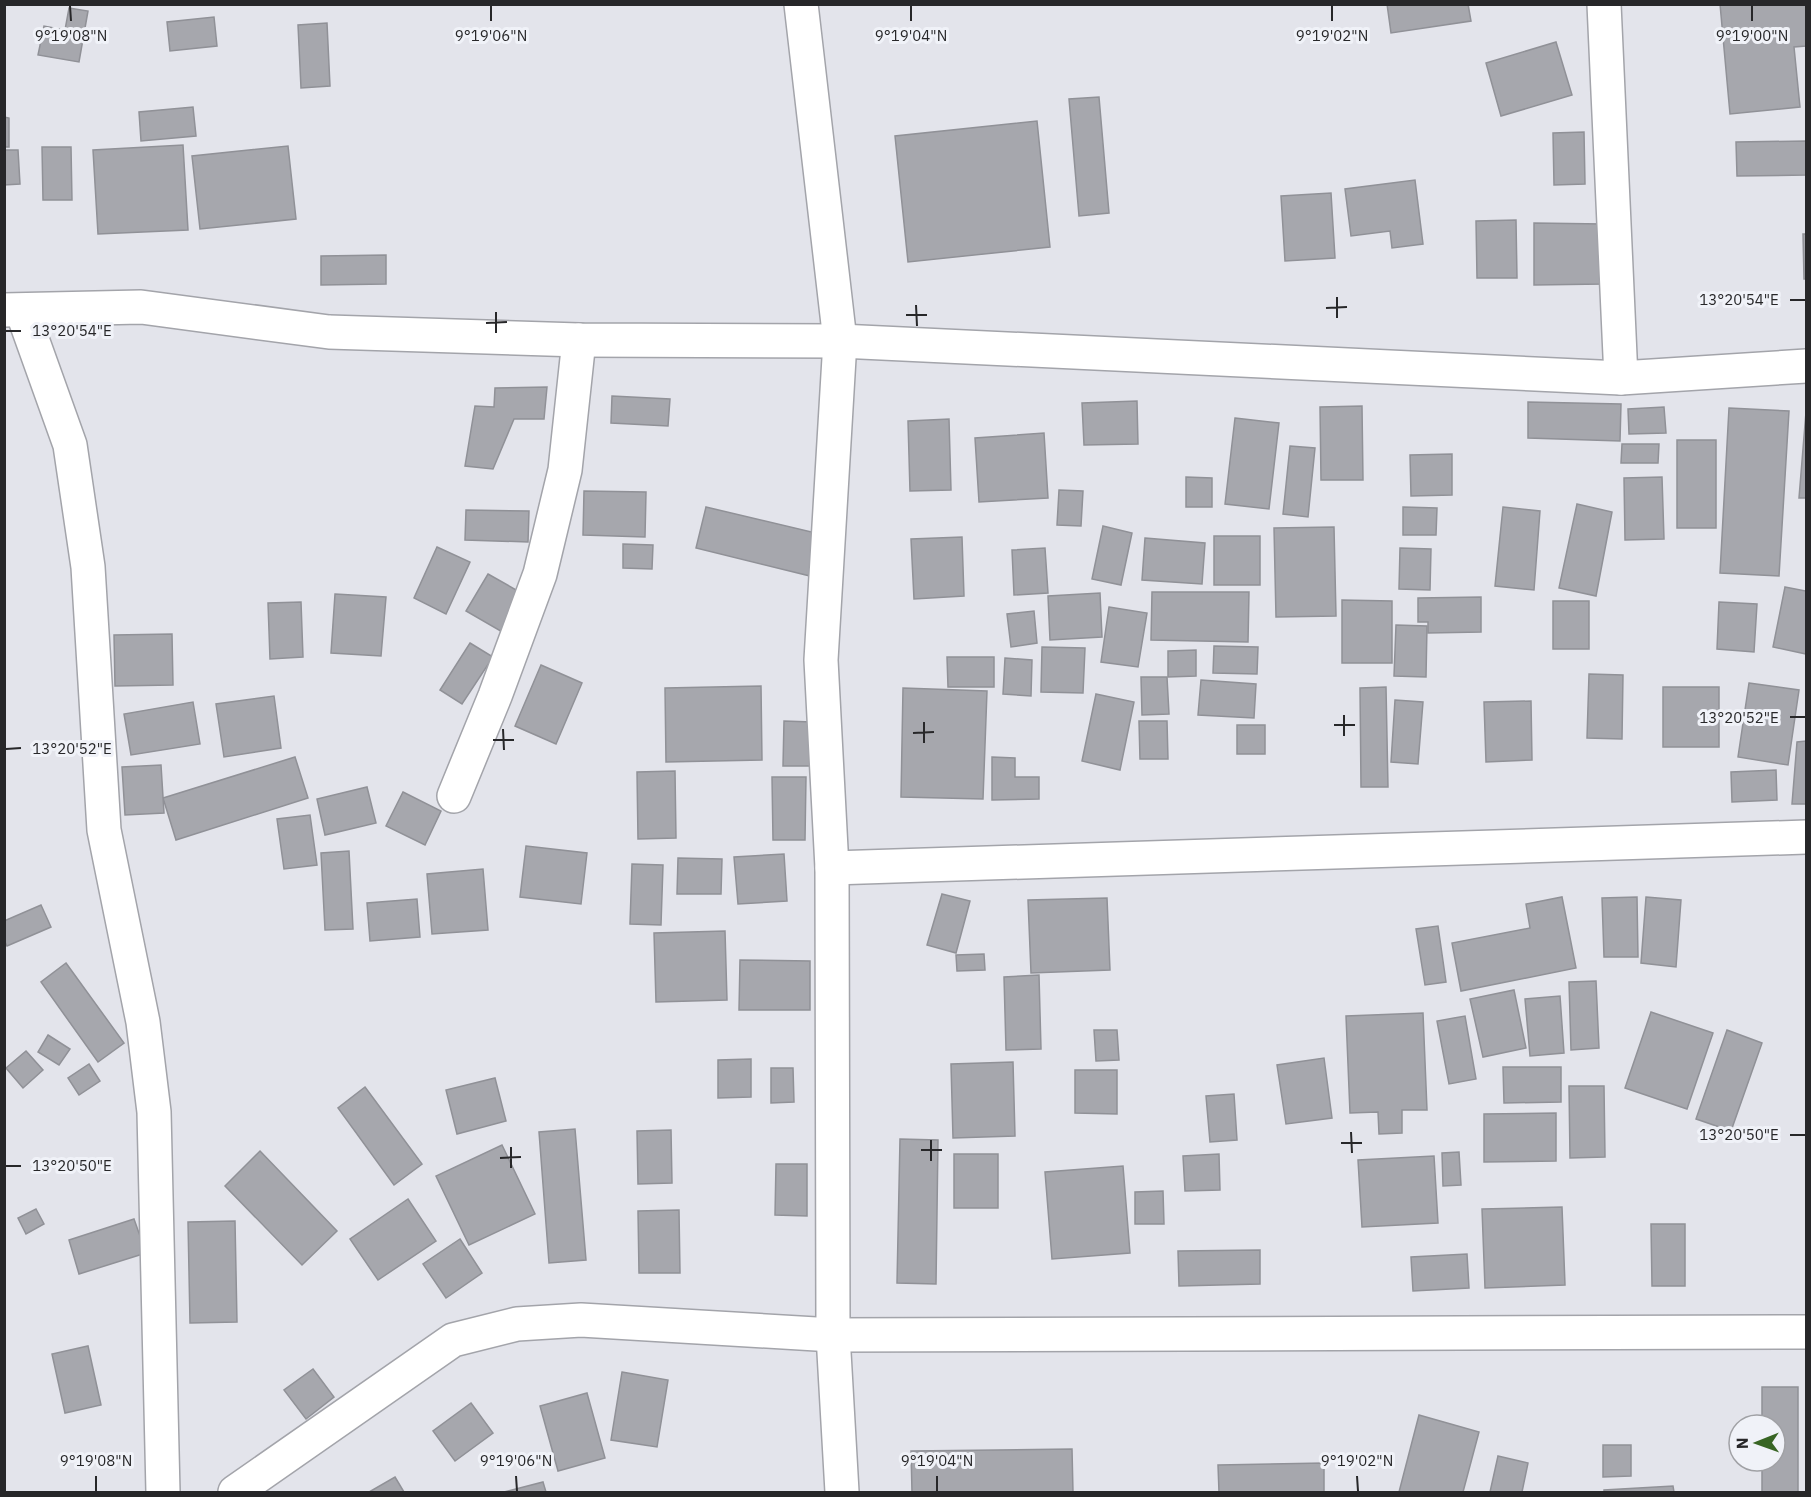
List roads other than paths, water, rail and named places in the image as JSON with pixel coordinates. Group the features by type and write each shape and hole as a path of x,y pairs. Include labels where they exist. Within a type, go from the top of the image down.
{"street":[{"path":"801,4 840,341 821,660 832,868 833,1335 842,1492"},
{"path":"1604,4 1621,378"},
{"path":"163,1492 153,1101 143,1022 104,830 88,567 70,445 13,310 141,307 329,332 579,340 840,341 1621,378 1806,366"},
{"path":"454,796 495,696 540,574 565,470 579,340"},
{"path":"832,868 1806,837"},
{"path":"235,1492 453,1341 517,1324 581,1320 833,1335 1806,1332"}]}
